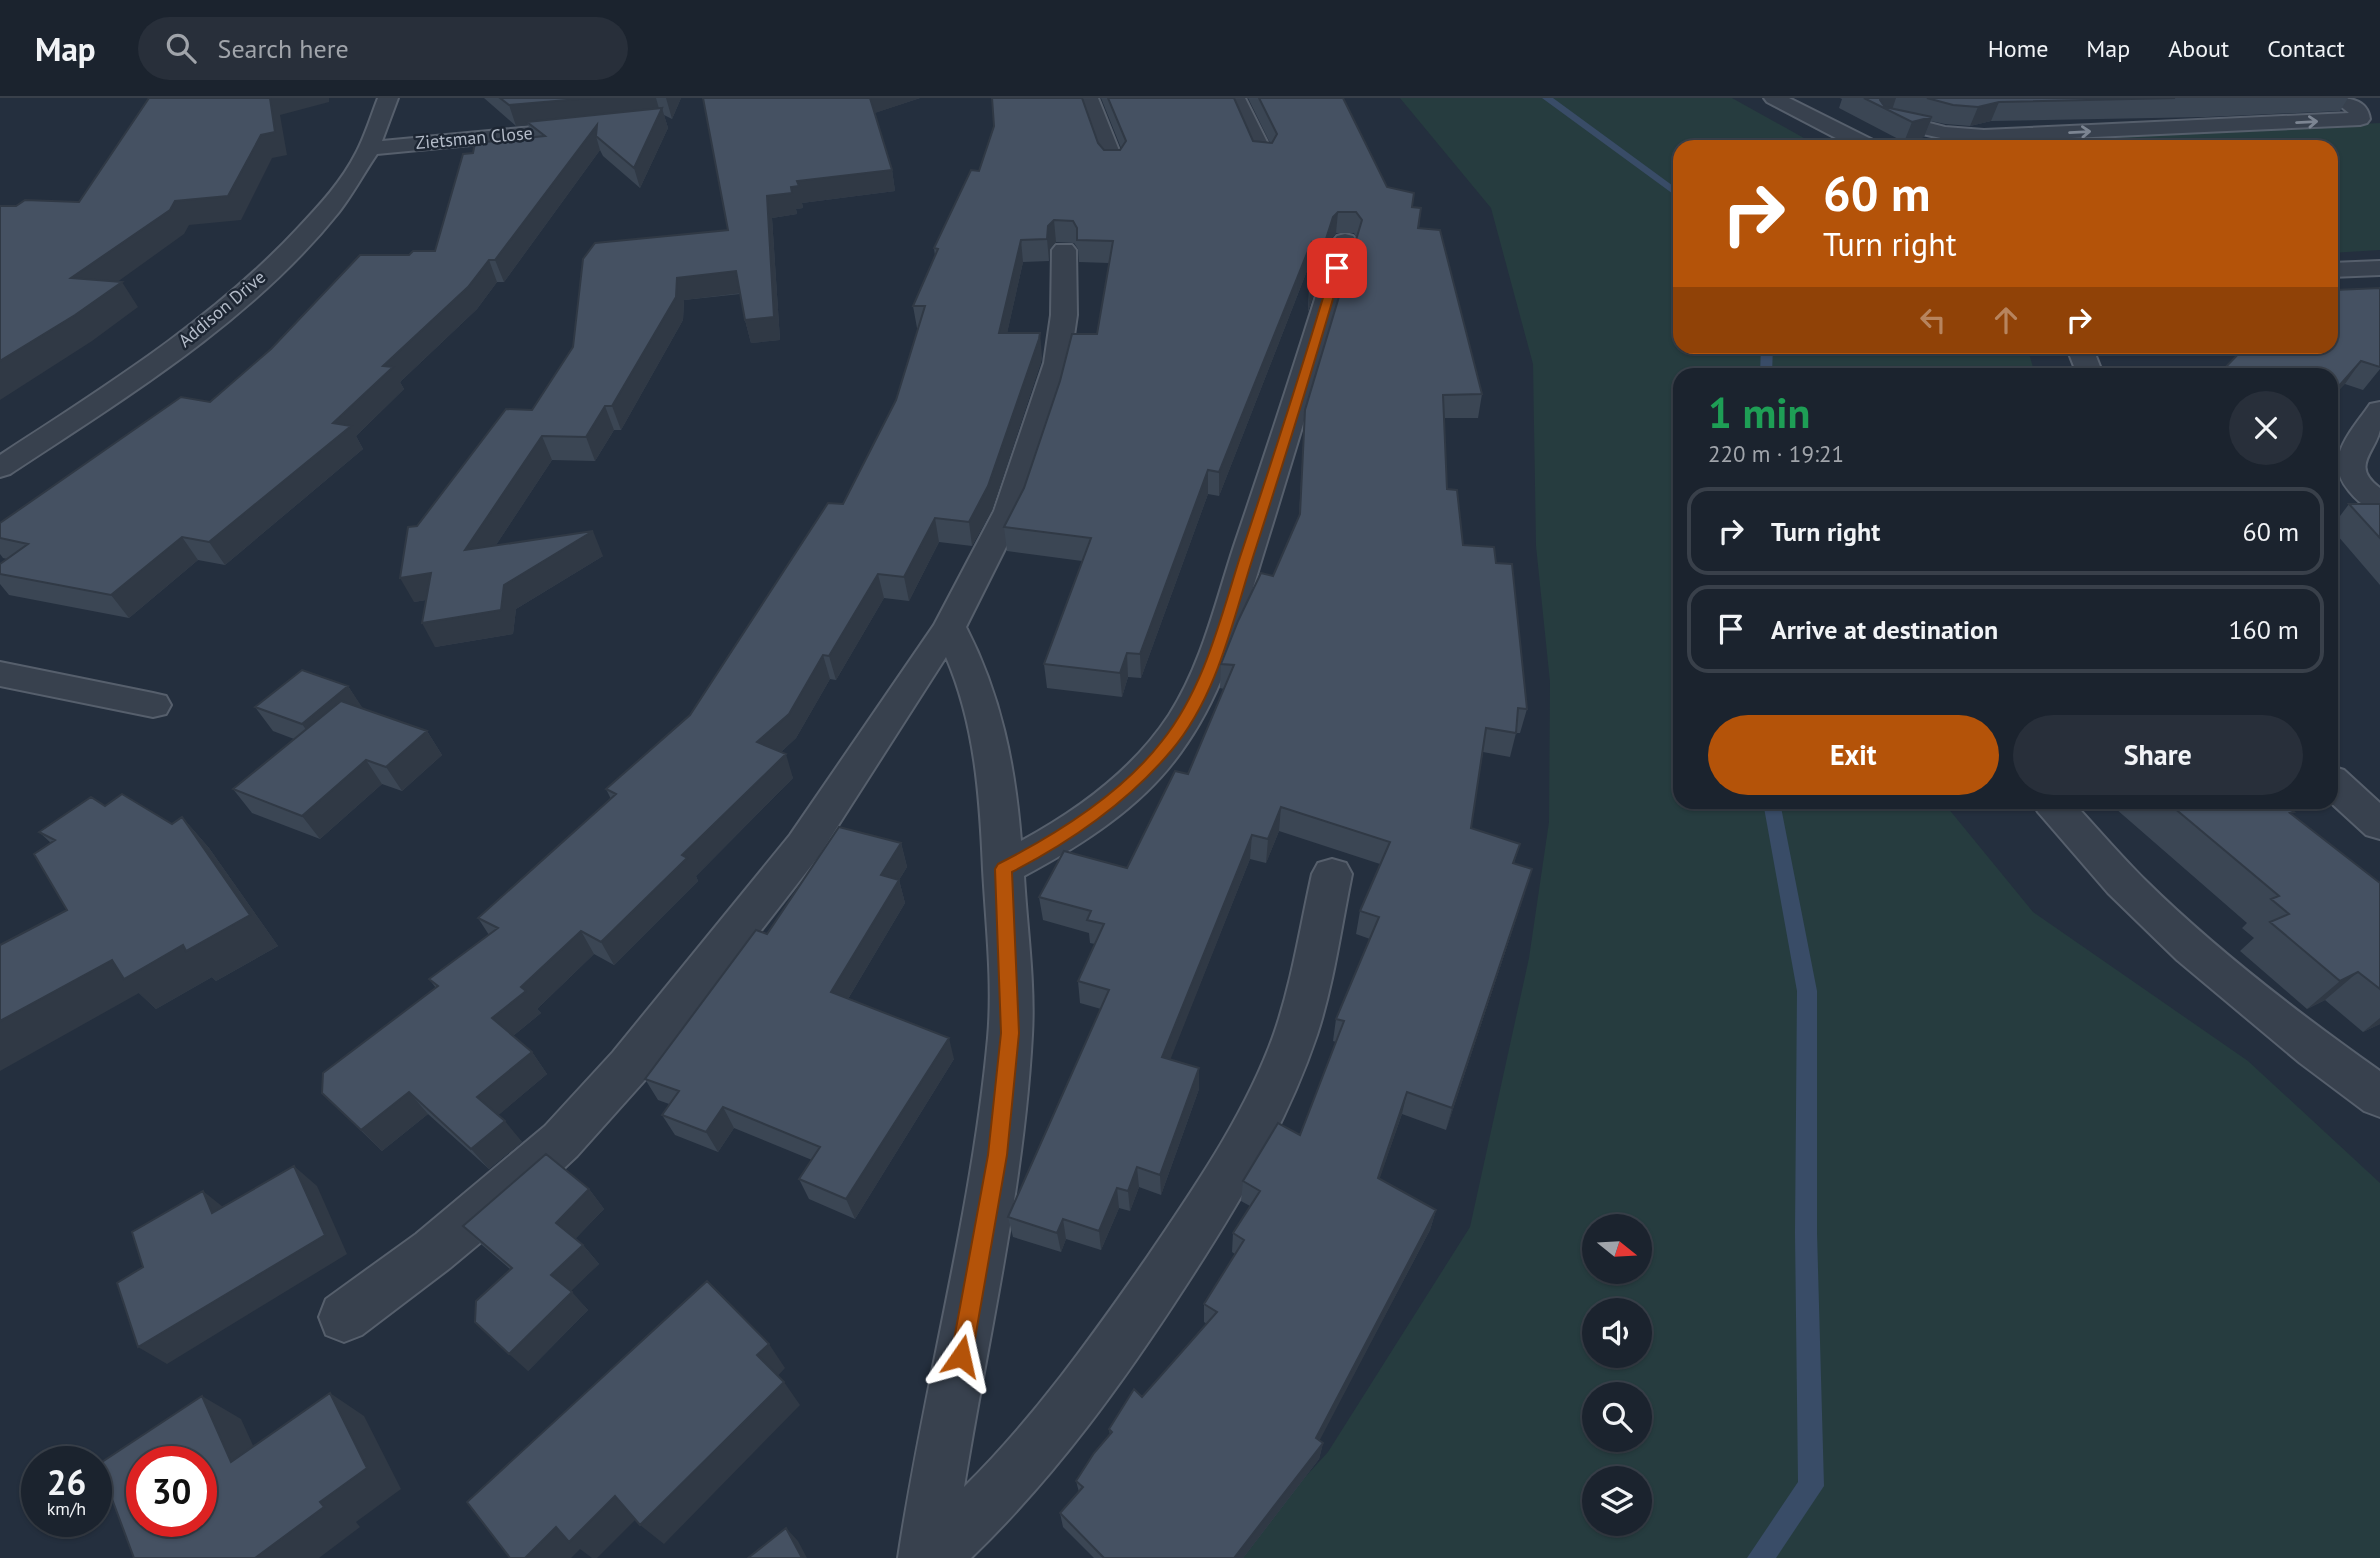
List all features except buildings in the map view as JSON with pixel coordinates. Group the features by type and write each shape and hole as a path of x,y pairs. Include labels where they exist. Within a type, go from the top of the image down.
{"street":[{"name":"Addison Drive","path":"0,468 134,378 247,291 290,250 322,214 371,148 388,98"},
{"path":"1088,98 1113,163"},
{"path":"1235,98 1263,156"},
{"path":"1774,98 1856,140"},
{"path":"1839,131 1886,116 1945,133 1984,136 2362,118 2359,111 2340,98"},
{"name":"Zietsman Close","path":"371,148 605,126"},
{"path":"1003,869 1049,845 1129,785 1167,746 1195,704 1213,661 1297,402 1345,242"},
{"path":"345,1317 433,1251 561,1141 629,1066 804,846 949,627 1009,511 1057,363 1064,315 1064,250"},
{"path":"2338,270 2380,268"},
{"path":"2380,410 2350,459 2350,471 2356,483 2380,503"},
{"path":"928,1558 935,1485 975,1287 998,1155 1010,1033 1002,827 988,736 970,671 949,627"},
{"path":"0,674 153,705"},
{"path":"2338,786 2380,825"},
{"path":"2057,809 2132,892 2190,947 2251,1000 2380,1097"},
{"path":"928,1558 988,1503 1038,1449 1076,1401 1200,1221 1240,1155 1268,1098 1306,1000 1332,874"}],"green space":[{"path":"1400,98 1732,98 1807,140 1673,140 1673,354 2029,354 2033,368 1673,368 1673,809 1949,809 2033,912 2248,1061 2380,1183 2380,1558 1231,1558 1328,1452 1470,1227 1529,958 1549,822 1550,682 1536,546 1533,364 1491,208"},
{"path":"2380,123 2380,250 2338,253 2338,140 2050,140"}],"waterway":[{"path":"1547,98 1673,191"},
{"path":"1766,368 1767,354"},
{"path":"1760,1558 1811,1486 1806,1233 1807,991 1772,809"}],"route":[{"path":"961,1356 998,1155 1010,1033 1003,869 1049,845 1095,814 1129,785 1167,746 1195,704 1213,661 1297,402 1337,268"}]}
